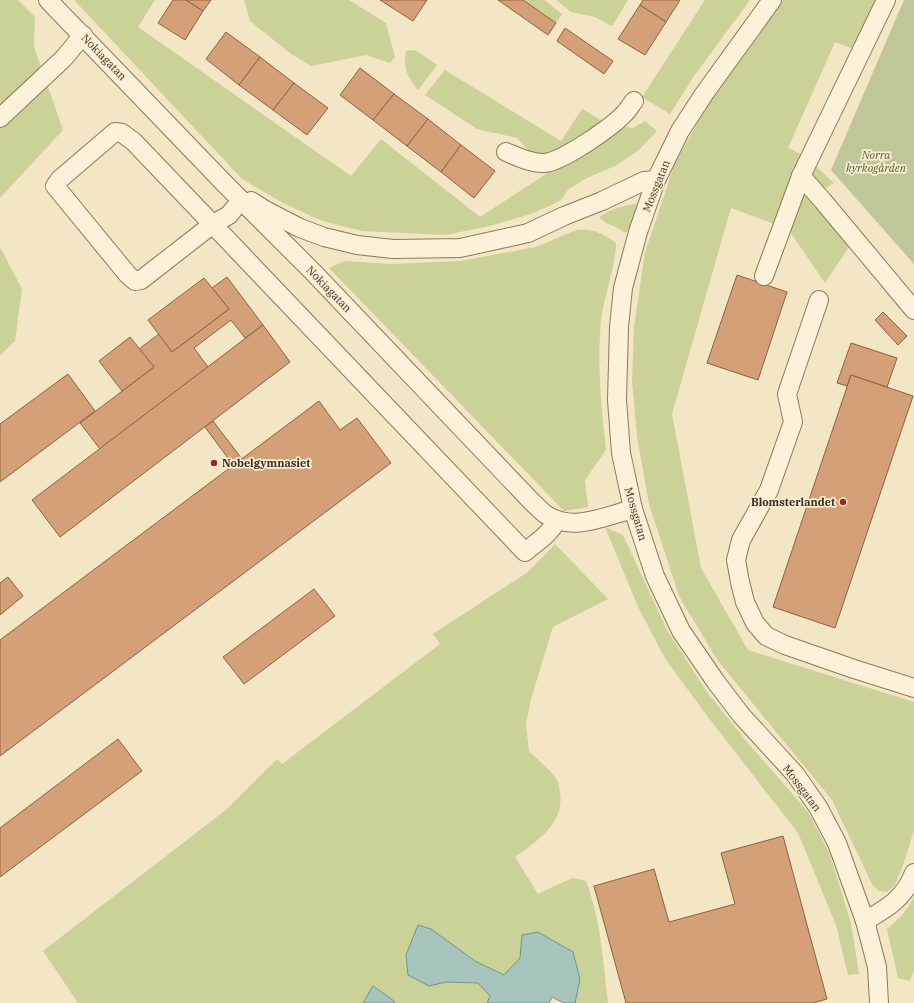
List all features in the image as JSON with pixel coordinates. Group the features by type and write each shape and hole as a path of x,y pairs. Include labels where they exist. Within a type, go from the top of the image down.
{"street":[{"name":"Nokiagatan","path":"48,0 225,184 313,272 533,503 546,514 557,520 570,523 588,522 633,509"},
{"name":"Mossgatan","path":"772,0 704,94 680,131 656,180 638,232 623,288 619,327 617,400 621,453 633,509 655,576 681,631 741,715 795,774 818,807 838,843 865,921 877,967 879,1003"},
{"path":"764,276 801,176 886,0"},
{"path":"0,118 64,58 83,35"},
{"path":"506,152 526,160 544,163 568,155 612,124 625,113 634,101"},
{"path":"241,200 229,215 213,224 141,280 135,281 128,275 55,186 60,179 115,132 122,133 134,142 213,224 525,552 548,533 557,520"},
{"path":"801,176 914,310"},
{"path":"225,184 265,210 300,228 324,237 357,245 393,250 460,248 528,233 644,181 656,180"},
{"path":"820,300 788,394 793,422 769,490 741,540 736,560 740,582 745,602 755,623 766,636 785,645 914,688"},
{"path":"865,921 894,904 904,893 914,873"}],"green space":[{"path":"0,0 18,0 35,17 34,47 63,130 0,198"},
{"path":"75,0 155,0 138,27 351,176 381,139 480,217 620,126 633,128 645,121 657,131 640,149 617,165 585,179 568,190 560,201 534,213 490,226 445,235 362,231 322,221 283,203 242,179"},
{"path":"244,0 349,0 386,23 395,57 390,63 366,55 311,66 291,54 250,21"},
{"path":"523,0 544,0 562,14 556,23"},
{"path":"556,0 628,0 612,26 595,17 571,12"},
{"path":"705,0 750,0 694,76 670,114 642,97"},
{"path":"783,0 876,0 853,49 835,42 788,148 805,156 834,183 812,197 851,244 825,283 788,229 731,208 672,414 701,568 748,650 914,702 914,831 895,885 887,892 879,891 873,886 832,800 718,661 679,596 649,504 637,436 632,381 634,327 645,252 675,163 708,104"},
{"name":"Norra kyrkogården","path":"904,0 914,0 914,264 831,170"},
{"path":"415,50 437,65 418,90 407,72 405,63 406,51"},
{"path":"445,70 561,141 582,109 604,122 547,156 534,156 517,138 477,129 425,95"},
{"path":"636,204 637,206 633,221 630,228 625,233 599,217 616,208"},
{"path":"576,230 598,232 616,243 614,263 602,311 599,353 600,386 606,450 585,480 588,507 564,511 329,268 345,261 391,264 460,261 536,247"},
{"path":"0,247 22,289 15,341 0,355"},
{"path":"605,527 623,535 667,630 707,692 747,742 808,812 829,852 851,923 859,974 848,975 836,925 798,833 666,660 639,609"},
{"path":"555,544 608,599 553,627 531,699 526,724 529,751 557,780 560,792 560,803 554,822 548,830 515,857 538,894 572,878 586,881 598,926 608,1003 575,1003 580,979 522,935 520,958 504,975 475,961 431,929 418,925 429,986 446,982 478,983 491,996 487,1003 395,1003 373,986 363,1003 78,1003 43,951 227,809 277,759 282,764 440,644 433,634 528,572"},
{"path":"914,897 914,970 910,981 898,978 887,929 909,906"}],"water":[{"path":"418,925 431,929 475,961 504,975 520,958 522,935 538,932 573,952 580,979 575,1003 564,1003 552,997 549,1003 487,1003 490,996 478,983 446,982 429,986 408,975 406,955"},
{"path":"373,986 394,1001 395,1003 363,1003"}],"building":[{"path":"173,0 186,0 203,11 185,40 158,23"},
{"path":"186,0 211,0 203,11"},
{"path":"380,0 427,0 413,21"},
{"path":"498,0 523,0 556,23 548,35"},
{"path":"643,0 680,0 666,22 640,5"},
{"path":"640,5 666,22 645,55 618,39"},
{"path":"565,28 613,61 604,74 557,41"},
{"path":"226,32 260,57 239,85 206,59"},
{"path":"260,57 294,83 273,110 239,85"},
{"path":"360,68 394,94 373,120 340,95"},
{"path":"294,83 328,108 307,135 273,110"},
{"path":"394,94 428,119 407,146 373,120"},
{"path":"428,119 461,145 441,172 407,146"},
{"path":"461,145 495,171 474,198 441,172"},
{"path":"737,275 787,292 758,380 707,363"},
{"path":"227,277 263,325 245,338 231,320 194,348 208,367 100,449 80,423 154,367 139,349 159,334 172,352 229,309 212,288"},
{"path":"204,278 229,309 172,352 148,320"},
{"path":"883,312 907,336 898,345 875,320"},
{"path":"263,325 290,362 60,537 32,500"},
{"path":"130,337 154,367 122,391 99,361"},
{"path":"851,343 897,358 887,387 851,375 847,386 837,383"},
{"path":"68,374 95,411 0,482 0,424"},
{"name":"Blomsterlandet","path":"851,375 913,396 835,628 773,607"},
{"path":"319,401 340,430 357,418 391,463 0,756 0,640"},
{"path":"213,421 242,459 233,465 205,427"},
{"path":"8,577 23,596 0,615 0,583"},
{"path":"314,589 335,616 244,684 223,657"},
{"path":"118,739 142,771 0,877 0,828"},
{"path":"783,836 827,999 813,1003 626,1003 594,886 654,869 669,922 735,904 721,853"}],"place":[{"name":"Nobelgymnasiet","path":"214,463"},
{"name":"Blomsterlandet","path":"843,502"}]}
